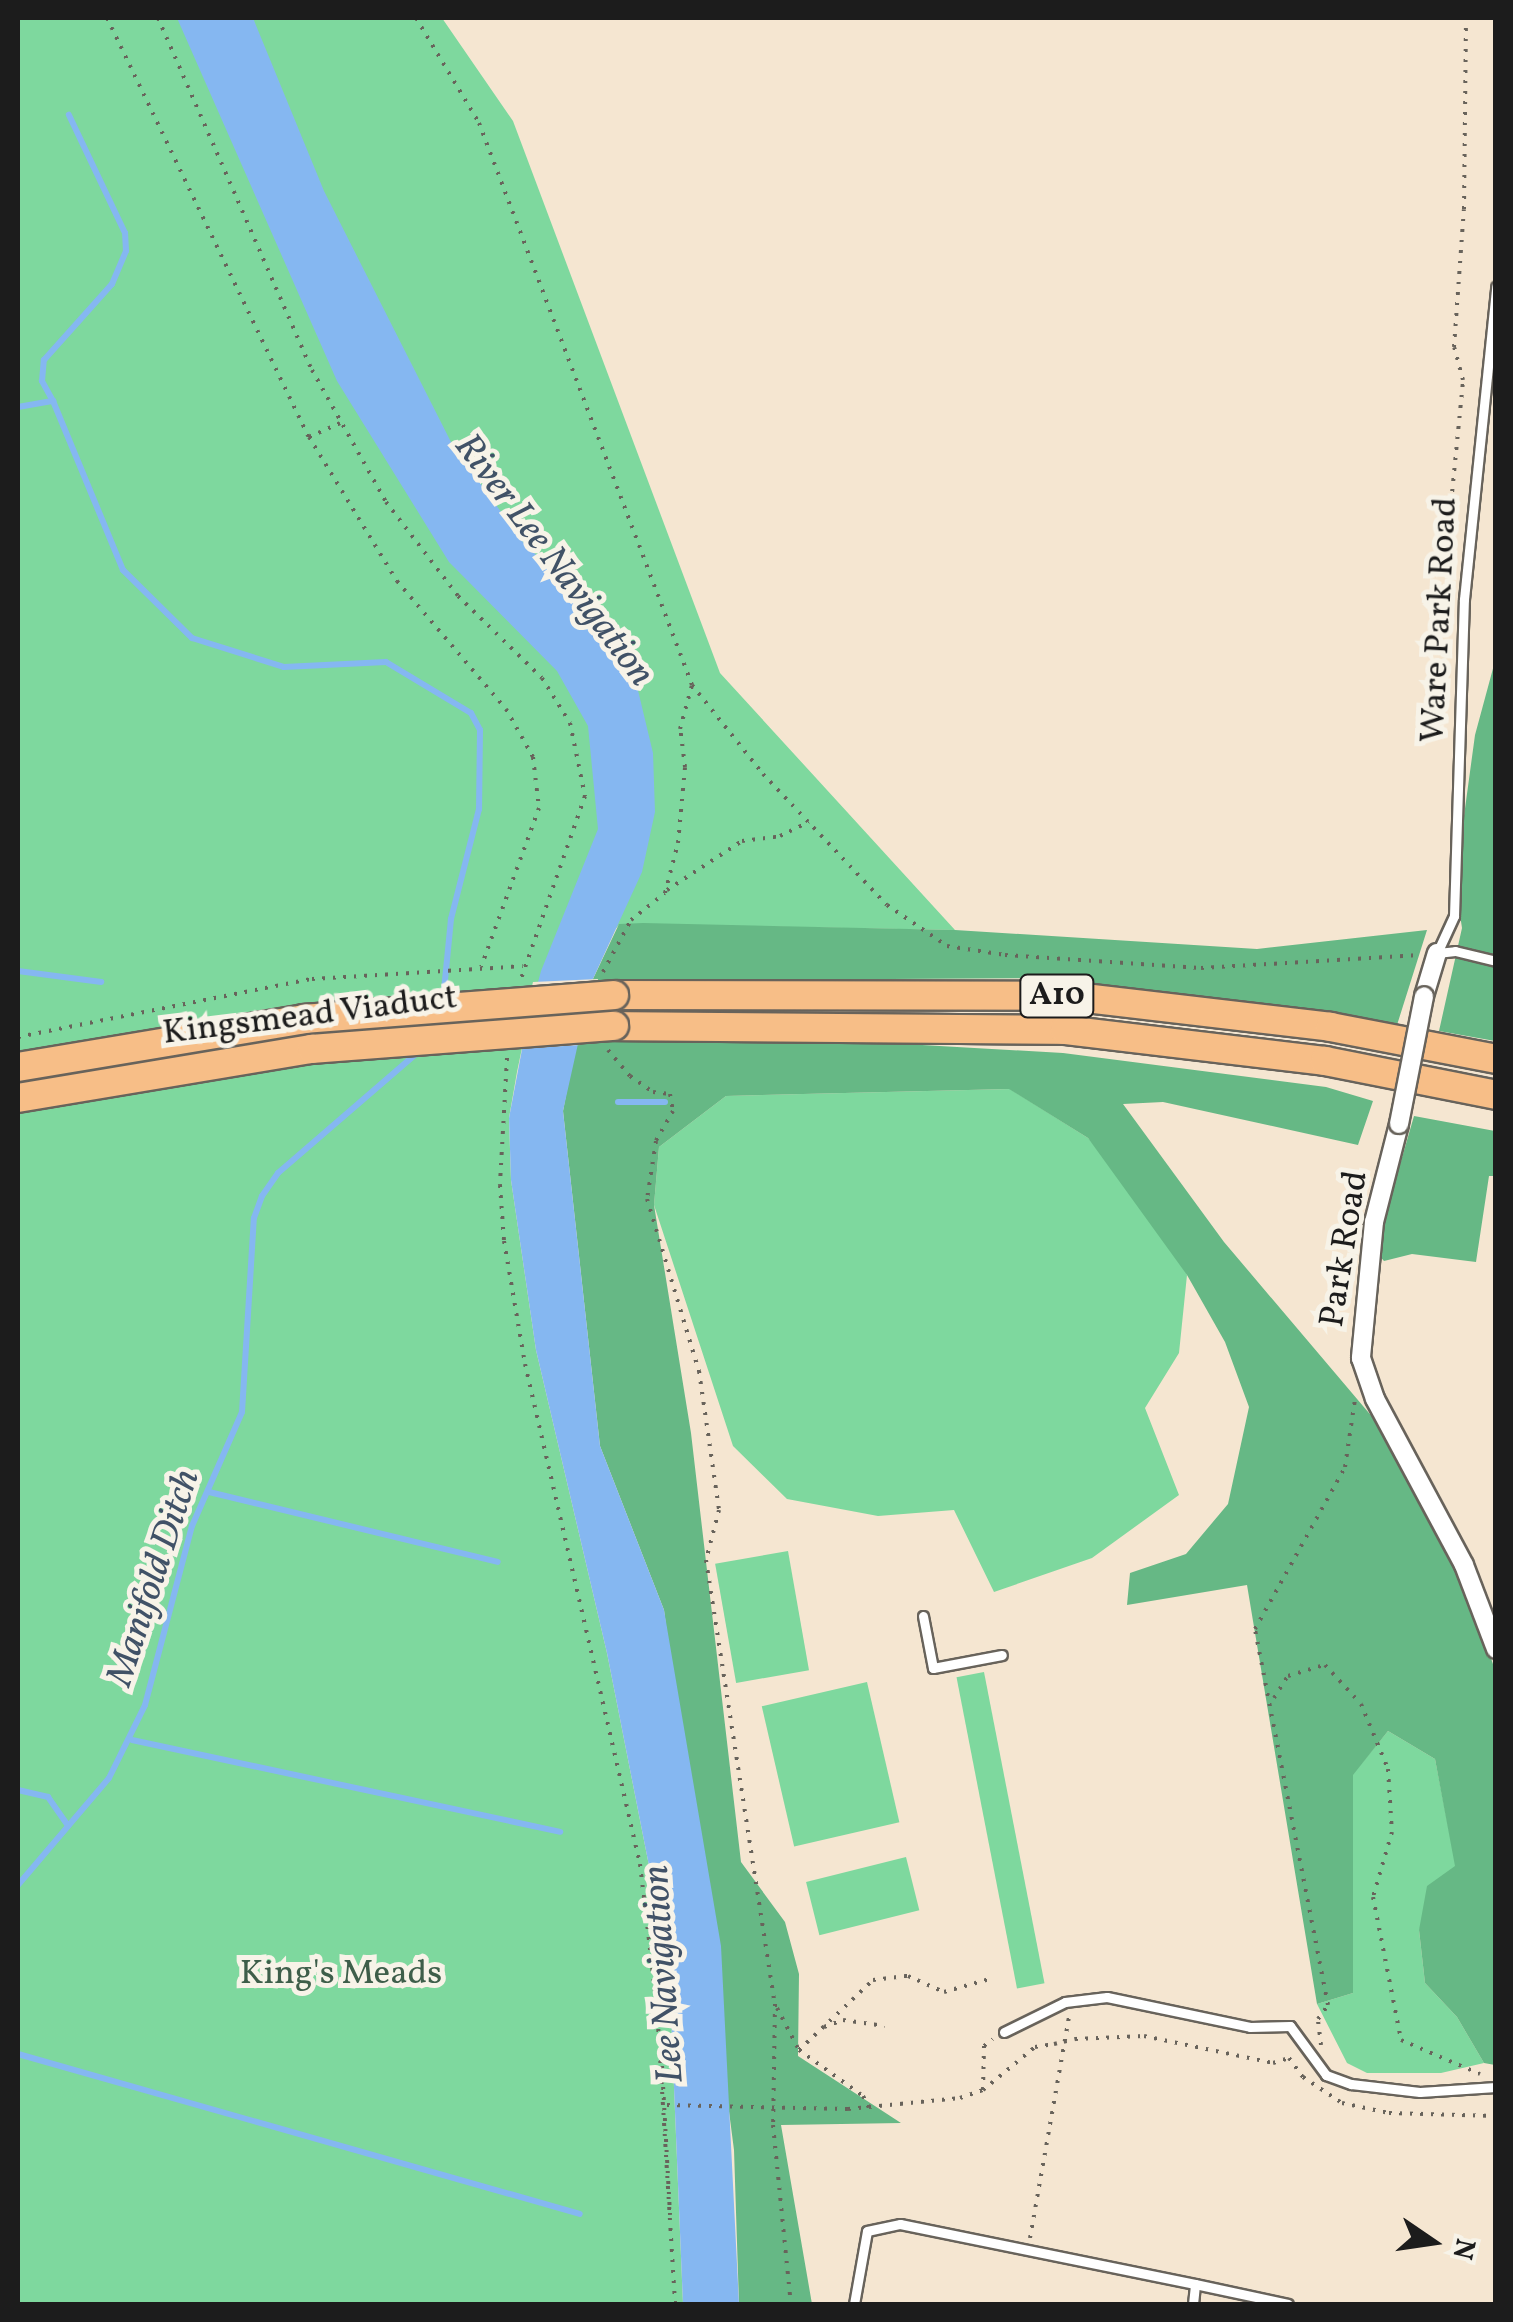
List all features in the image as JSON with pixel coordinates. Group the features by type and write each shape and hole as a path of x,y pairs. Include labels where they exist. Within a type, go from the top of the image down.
{"highway":[{"name":"A10","path":"608,985 1068,996 1330,1027 1496,1059"},
{"name":"Kingsmead Viaduct","path":"18,1067 304,1020 608,985"},
{"name":"A10","path":"610,1036 1065,1030 1324,1062 1496,1095"},
{"name":"Kingsmead Viaduct","path":"18,1098 312,1049 610,1036"}],"street":[{"name":"Park Road","path":"1438,954 1424,996 1399,1124 1374,1222 1361,1358 1375,1399 1464,1565 1496,1649"}],"lane":[{"name":"Ware Park Road","path":"1438,954 1454,916 1464,598 1496,288"},
{"path":"1438,954 1455,950 1496,961"},
{"path":"923,1616 933,1668 1002,1655"},
{"path":"1004,2032 1072,2001 1106,1997 1250,2027 1290,2026 1326,2074 1350,2084 1420,2092 1491,2087"},
{"path":"854,2304 867,2231 900,2224 1288,2304"},
{"path":"1192,2304 1195,2284"}],"path":[{"path":"108,18 309,437 397,580 506,709 533,757 540,808 480,967"},
{"path":"158,18 256,247 340,422 386,502 458,596 542,678 570,723 585,796 574,842 522,966 520,982"},
{"path":"416,18 480,123 692,685 809,822 887,904 947,946 1201,968 1438,954"},
{"path":"1464,598 1446,594 1444,576 1463,380 1454,347 1464,209 1466,18"},
{"path":"309,437 333,432 340,422"},
{"path":"665,892 678,844 684,767 680,730 692,685"},
{"path":"608,985 620,934 665,892 742,841 780,836 809,822"},
{"path":"18,1037 312,979 522,966"},
{"path":"610,1036 630,1076 653,1092 670,1094 674,1110 656,1141 647,1199 699,1371 718,1510 706,1560 775,2004 773,2125 791,2304"},
{"path":"508,1050 501,1134 504,1241 525,1364 640,1864 667,2105 669,2219"},
{"path":"667,2105 869,2108 983,2090 1036,2047 1075,2039 1144,2036 1273,2063 1322,2044 1318,2019 1328,2005 1273,1701 1256,1629 1346,1467 1356,1394"},
{"path":"1273,1701 1288,1676 1325,1665 1361,1704 1388,1769 1392,1832 1373,1897 1401,2040 1479,2072 1491,2087"},
{"path":"798,2050 848,1999 891,1975 944,1992 993,1978"},
{"path":"1028,2250 1072,2001"},
{"path":"775,2004 798,2050 863,2096 869,2108"},
{"path":"820,2029 843,2020 885,2026"},
{"path":"983,2090 984,2046 1004,2032"},
{"path":"1289,2058 1303,2077 1342,2103 1389,2113 1496,2116"},
{"path":"662,2066 674,2304"}],"green space":[{"name":"King's Meads","path":"18,18 442,18 513,121 720,673 955,930 620,924 527,1024 517,1072 509,1118 511,1180 536,1350 607,1653 669,1967 683,2304 18,2304"},
{"path":"1495,661 1495,1041 1439,1031 1462,928 1455,882 1475,735"},
{"path":"619,924 955,930 1257,949 1427,930 1397,1025 1042,978 592,981"},
{"path":"800,1038 1063,1053 1326,1087 1373,1101 1358,1145 1163,1102 1123,1104 1224,1242 1374,1419 1460,1567 1495,1670 1495,2065 1484,2063 1457,2017 1425,1983 1419,1930 1427,1886 1455,1866 1435,1759 1388,1731 1353,1775 1353,1993 1317,2004 1247,1585 1127,1605 1130,1573 1186,1554 1228,1504 1249,1407 1225,1342 1187,1275 1088,1138 1009,1089 726,1096 659,1147 654,1205 691,1433 741,1862 785,1922 799,1974 798,2056 901,2123 781,2125 812,2304 739,2304 734,2150 664,1610 600,1446 563,1111 576,1042"},
{"path":"1010,1089 1088,1138 1160,1219 1187,1275 1179,1353 1145,1408 1179,1495 1092,1558 994,1592 954,1510 878,1516 787,1499 733,1446 654,1205 659,1147 726,1096"},
{"path":"1414,1116 1495,1131 1495,1176 1489,1176 1476,1262 1412,1254 1384,1261 1375,1251"},
{"path":"788,1551 809,1670 736,1683 715,1564"},
{"path":"984,1672 1044,1983 1017,1989 957,1677"},
{"path":"867,1682 899,1822 794,1847 762,1706"},
{"path":"1388,1731 1435,1759 1456,1866 1419,1930 1425,1983 1457,2017 1484,2063 1441,2073 1367,2073 1347,2063 1317,2004 1353,1993 1352,1775"},
{"path":"906,1857 919,1910 819,1935 806,1882"}],"water":[{"path":"177,18 253,18 324,191 453,446 523,542 592,610 636,682 653,753 655,812 642,872 592,981 563,1111 600,1446 664,1610 721,1946 739,2304 683,2304 669,1967 607,1653 536,1350 511,1180 509,1118 527,1023 541,971 598,829 588,726 557,671 449,562 337,381"}],"pier":[{"path":"598,979 580,1045 517,1049 533,982"}],"waterway":[{"path":"53,401 42,381 44,360 112,284 126,251 125,233 69,115"},
{"path":"18,407 53,401 123,570 192,638 284,667 386,662 471,713 480,730 479,809 451,919 443,1000"},
{"path":"18,971 101,982"},
{"name":"Manifold Ditch","path":"18,1885 109,1778 145,1705 192,1526 242,1412 254,1218 262,1196 278,1173 418,1052"},
{"path":"618,1102 665,1102"},
{"path":"209,1492 498,1562"},
{"path":"132,1740 560,1832"},
{"path":"18,1790 48,1797 68,1826"},
{"path":"18,2054 580,2214"}],"water label":[{"name":"River Lee Navigation","path":"553,561"},
{"name":"Lee Navigation","path":"665,1974"}]}
